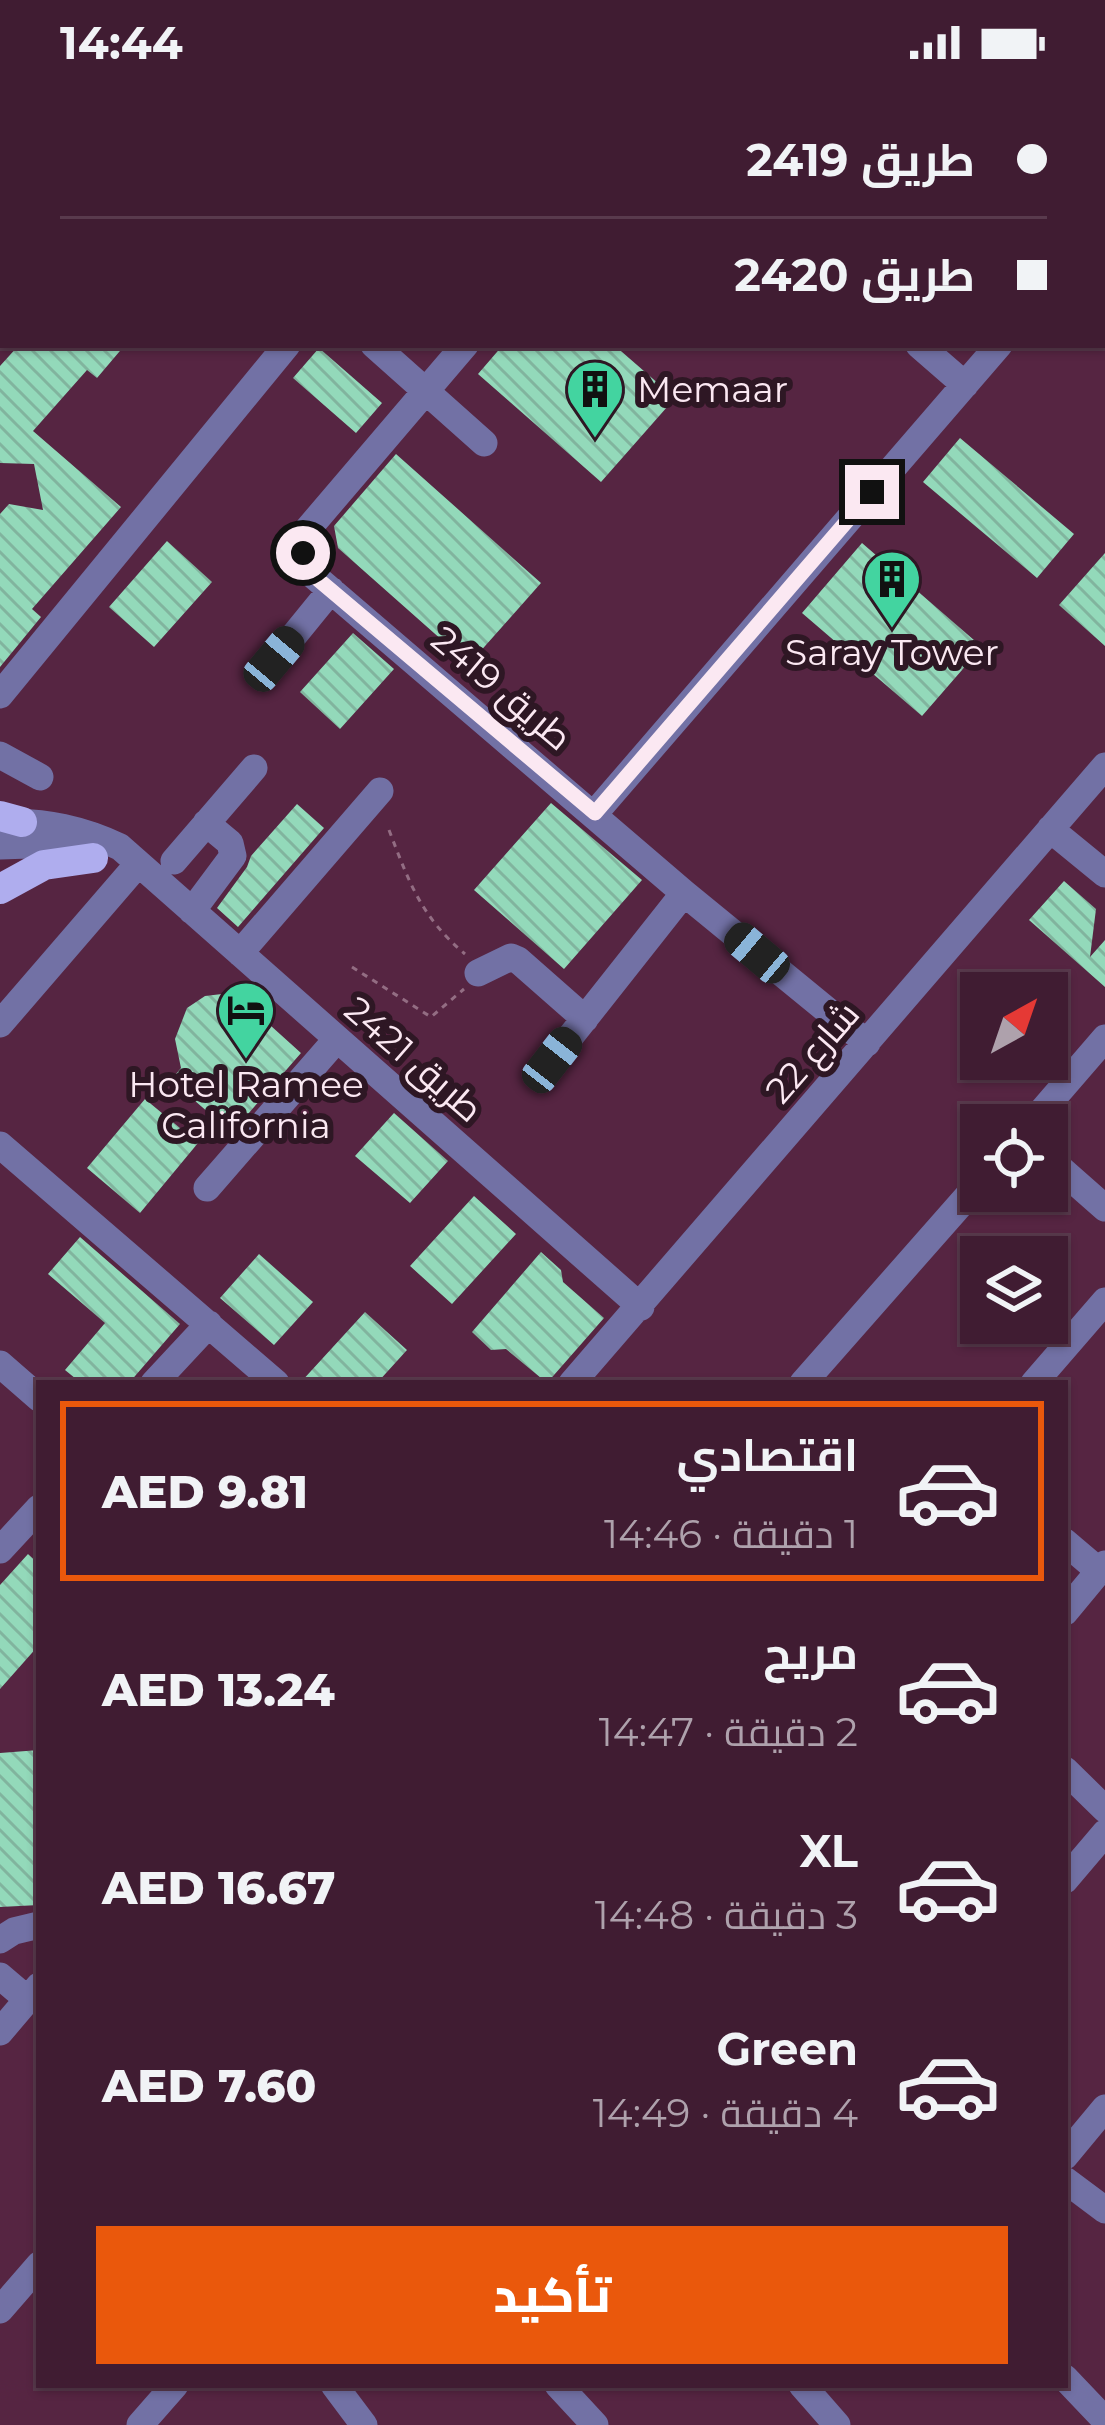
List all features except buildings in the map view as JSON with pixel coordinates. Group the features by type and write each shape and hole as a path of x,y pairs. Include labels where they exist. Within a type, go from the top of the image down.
{"main road":[{"path":"0,889 44,866 93,857"}],"street":[{"path":"0,695 285,348"},
{"path":"377,348 484,442"},
{"name":"طريق 2419","path":"462,348 308,529 303,553 314,576 634,854 867,1043"},
{"path":"922,348 965,385"},
{"path":"582,806 996,348"},
{"path":"274,659 331,590"},
{"path":"0,755 40,777"},
{"name":"شارع 22","path":"575,1380 1105,766"},
{"path":"174,861 254,768"},
{"path":"240,953 380,791"},
{"name":"طريق 2421","path":"8,820 97,836 120,847 337,1039 448,1148 641,1307"},
{"path":"191,911 234,852 206,823"},
{"path":"1050,829 1105,874"},
{"path":"0,846 29,845 138,864"},
{"path":"0,1024 138,864"},
{"path":"552,1060 684,893"},
{"path":"478,973 511,957 518,960 584,1019"},
{"path":"1048,1104 1105,1038"},
{"path":"207,1188 337,1039"},
{"path":"0,1145 273,1380"},
{"path":"1068,1175 1105,1208"},
{"path":"806,1380 960,1205"},
{"path":"1037,1380 1105,1301"},
{"path":"157,1380 208,1324"},
{"path":"0,1364 36,1395"},
{"path":"0,1550 36,1511"},
{"path":"1068,1544 1102,1567 1068,1608"},
{"path":"1068,1773 1105,1808"},
{"path":"1068,1876 1105,1833"},
{"path":"0,1943 14,1931 36,1926"},
{"path":"0,1943 36,1943"},
{"path":"0,1976 33,1993 3,2023"},
{"path":"1068,2152 1105,2108"},
{"path":"1068,2182 1105,2210"},
{"path":"0,2310 36,2268"},
{"path":"1068,2381 1105,2420"},
{"path":"140,2425 172,2388"},
{"path":"336,2388 364,2425"},
{"path":"562,2388 595,2425"},
{"path":"805,2388 837,2425"}],"path":[{"path":"352,967 431,1017 478,973 473,960 417,902 389,830"}],"place":[{"name":"Memaar","path":"595,440"},
{"name":"Saray Tower","path":"892,630"},
{"name":"Hotel Ramee California","path":"246,1061"}],"route":[{"path":"303,553 314,576 595,813 872,492"}]}
